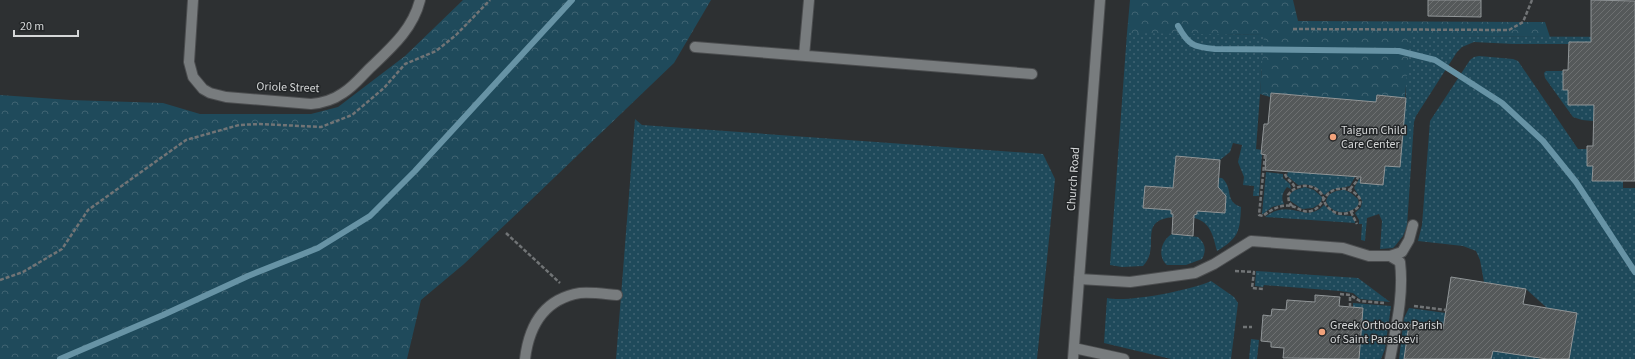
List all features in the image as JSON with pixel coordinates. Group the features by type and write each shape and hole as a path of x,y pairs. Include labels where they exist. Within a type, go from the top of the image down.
{"street":[{"name":"Oriole Street","path":"193,0 189,62 193,77 203,89 217,96 311,104 321,103 332,99 349,89 401,37 414,17 420,0"},
{"path":"804,56 808,0"},
{"name":"Church Road","path":"1073,359 1100,0"},
{"path":"695,47 1032,74"},
{"path":"1079,279 1130,282 1195,273 1214,264 1251,241 1343,248 1369,256 1390,256 1402,252 1409,240 1413,225"},
{"path":"1390,256 1400,262 1402,280 1399,308 1390,359"},
{"path":"525,359 527,342 531,330 538,318 559,300 569,296 593,293 617,295"},
{"path":"1074,348 1124,359"}],"path":[{"path":"0,280 23,272 62,249 88,210 186,140 238,125 260,124 321,127 352,115 384,88 405,64 436,51 456,35 490,0"},
{"path":"1293,29 1509,30 1523,22 1532,0"},
{"path":"1265,155 1259,215 1263,216 1272,209 1292,206"},
{"path":"1285,174 1286,178 1293,183 1295,188"},
{"path":"1350,190 1358,177 1361,177"},
{"path":"1295,188 1288,195 1289,202 1297,209 1307,212 1318,208 1324,200 1332,191 1344,188 1350,190 1359,197 1360,205 1357,209 1344,214 1334,212 1326,204 1324,200 1322,195 1314,188 1303,186 1295,188"},
{"path":"1351,212 1357,224"},
{"path":"506,233 560,284 569,296"},
{"path":"1350,295 1350,306"},
{"path":"1243,326 1252,327"}],"green space":[{"path":"463,0 711,0 674,63 464,264 421,300 407,359 0,359 0,95 70,100 163,103 200,114 311,114 338,107 405,56"},
{"path":"1130,0 1293,0 1298,21 1545,22 1550,37 1410,36 1405,98 1377,95 1376,102 1271,93 1270,97 1260,94 1264,35 1127,33"},
{"path":"1142,32 1264,35 1635,37 1602,43 1569,42 1569,44 1513,44 1474,42 1462,47 1457,52 1416,116 1414,122 1407,226 1403,236 1393,248 1380,249 1382,221 1379,214 1367,218 1365,241 1361,240 1362,224 1359,224 1359,220 1355,213 1361,207 1362,201 1354,188 1359,179 1361,180 1361,183 1383,185 1385,166 1406,98 1406,74 1262,67 1256,149 1262,150 1259,196 1253,196 1254,186 1243,185 1244,177 1238,162 1242,145 1233,143 1230,152 1220,160 1176,156 1173,188 1149,186 1145,190 1147,208 1171,210 1173,217 1162,219 1155,224 1152,229 1148,258 1143,266 1122,267 1110,265 1127,33"},
{"path":"1479,56 1513,59 1518,61 1578,149 1587,149 1593,166 1592,181 1623,181 1623,188 1635,188 1635,359 1569,359 1576,313 1547,308 1526,289 1484,282 1480,260 1476,251 1463,246 1418,241 1422,225 1430,121 1470,60"},
{"path":"1546,71 1563,71 1563,89 1568,90 1568,105 1598,105 1593,121 1573,117 1545,78 1544,73"},
{"path":"635,119 642,125 1043,154 1055,179 1037,359 616,359"},
{"path":"1288,171 1355,177 1350,186 1331,190 1324,195 1319,189 1313,186 1306,184 1298,185 1287,176"},
{"path":"1266,172 1283,174 1283,178 1290,184 1291,189 1287,187 1284,191 1282,200 1284,204 1272,207 1262,214"},
{"path":"1205,177 1222,178 1228,186 1231,198 1241,207 1240,222 1237,233 1230,242 1217,251 1208,226 1200,220 1194,218 1197,211 1221,213 1225,210 1226,196 1223,192 1204,191"},
{"path":"1305,187 1314,190 1322,197 1321,203 1313,208 1302,209 1289,200 1292,192"},
{"path":"1345,190 1358,199 1359,204 1351,211 1346,212 1332,209 1326,201 1329,195 1336,191"},
{"path":"1324,205 1337,215 1352,216 1355,223 1265,217 1274,212 1283,210 1310,212 1317,210"},
{"path":"1172,234 1198,237 1204,247 1202,259 1186,265 1167,265 1162,258 1161,253 1165,240"},
{"path":"1256,271 1358,278 1390,302 1360,299 1353,293 1340,291 1264,285 1263,287 1255,286"},
{"path":"1211,281 1234,297 1238,303 1231,359 1171,359 1104,343 1107,298 1129,299 1159,295 1202,285"},
{"path":"1353,303 1391,306 1385,349 1381,359 1359,359 1363,308 1353,307"},
{"path":"1409,308 1446,313 1443,329 1409,324 1404,359 1399,359 1404,318"},
{"path":"1544,329 1539,359 1491,359 1492,351"},
{"path":"1251,339 1259,340 1257,359 1249,359"}],"building":[{"path":"1428,0 1481,0 1481,17 1428,16"},
{"path":"1591,0 1635,1 1635,181 1592,181 1593,166 1587,166 1587,146 1593,146 1594,105 1568,105 1568,90 1563,90 1563,70 1568,70 1569,42 1591,42"},
{"name":"Taigum Child Care Center","path":"1271,93 1376,102 1377,95 1406,98 1400,167 1385,166 1383,185 1360,183 1361,177 1265,170 1266,155 1261,154 1264,124 1268,124"},
{"path":"1176,156 1220,160 1218,187 1226,196 1225,213 1197,211 1197,214 1194,215 1193,236 1172,234 1173,214 1171,214 1171,210 1143,208 1145,186 1173,188"},
{"path":"1451,277 1526,289 1523,304 1577,313 1569,359 1547,359 1493,351 1491,359 1404,359 1409,324 1443,329"},
{"path":"1315,295 1340,297 1339,306 1363,308 1359,359 1283,358 1284,348 1271,347 1271,342 1261,341 1263,315 1271,316 1272,309 1286,310 1287,300 1315,302"}],"waterway":[{"path":"60,359 163,315 248,276 318,248 370,216 415,171 572,0"},
{"path":"1178,26 1189,42 1197,46 1215,49 1399,51 1435,60 1502,103 1543,141 1576,182 1635,272"}],"place":[{"name":"Taigum Child Care Center","path":"1333,137"},
{"name":"Greek Orthodox Parish of Saint Paraskevi","path":"1322,332"}]}
